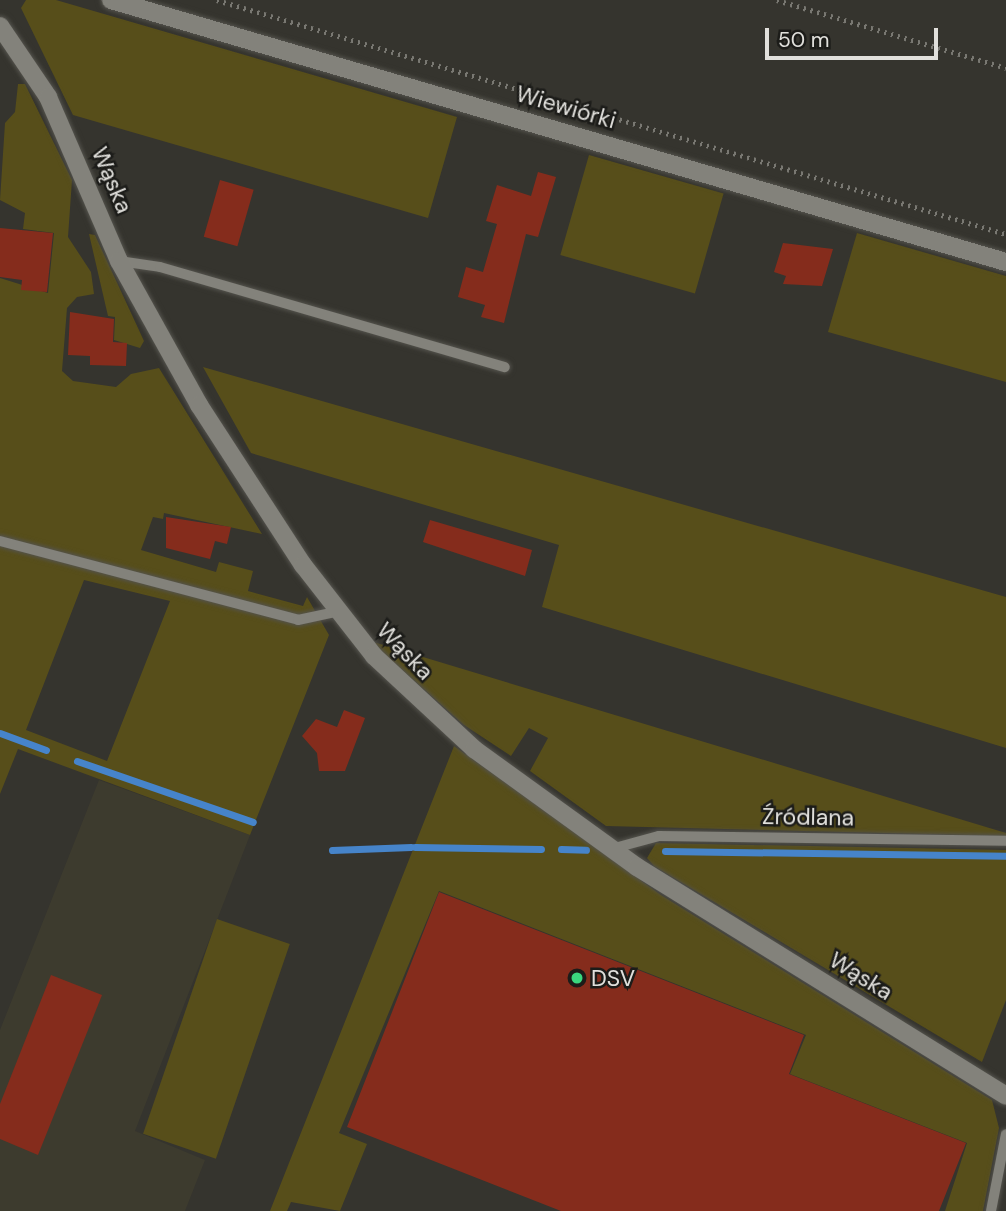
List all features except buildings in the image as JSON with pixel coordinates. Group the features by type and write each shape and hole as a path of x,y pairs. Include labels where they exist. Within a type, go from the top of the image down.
{"street":[{"name":"Wiewiórki","path":"111,0 1006,262"},
{"name":"Wąska","path":"0,26 48,97 119,261 199,405 337,612 445,724 611,849 1006,1096"}],"lane":[{"path":"119,261 505,367"},
{"path":"0,541 298,620 337,612"},
{"name":"Źródlana","path":"611,849 659,836 1006,841"},
{"path":"991,1211 1006,1134"}],"path":[{"path":"217,0 1006,234"},
{"path":"777,0 1006,68"}],"shaded area":[{"path":"26,0 56,0 457,117 428,218 73,115 21,8"},
{"path":"18,84 25,84 72,180 68,237 91,272 94,294 77,297 67,308 62,371 73,381 116,387 131,374 159,368 262,534 164,513 163,519 153,517 141,550 216,572 219,562 253,571 248,591 303,606 307,597 329,635 250,835 18,749 0,794 0,278 48,293 54,233 23,229 25,213 0,200 5,123 15,112","holes":["84,580 170,601 107,761 26,730"]},
{"path":"589,155 724,194 695,294 560,255"},
{"path":"857,233 1006,276 1006,382 828,332"},
{"path":"89,234 95,235 144,341 140,348 114,340 115,317 108,316"},
{"path":"203,367 1006,597 1006,748 542,607 559,545 251,453"},
{"path":"370,641 1006,833 1006,836 606,826 530,771 548,738 529,728 511,756 464,725"},
{"path":"454,746 661,895 992,1100 999,1128 983,1211 945,1211 967,1143 790,1074 806,1035 439,891 339,1133 367,1144 340,1211 291,1202 287,1211 270,1211"},
{"path":"99,780 250,835 135,1131 205,1160 185,1211 0,1211 0,1030"},
{"path":"656,843 1006,850 1006,1000 982,1062 654,866 647,858"},
{"path":"217,919 290,944 216,1159 143,1134"}],"waterway":[{"path":"0,733 46,750"},
{"path":"77,761 253,822"},
{"path":"332,850 411,847"},
{"path":"415,847 541,849"},
{"path":"561,849 586,850"},
{"path":"665,851 1006,856"}],"place":[{"name":"DSV","path":"577,978"}]}
